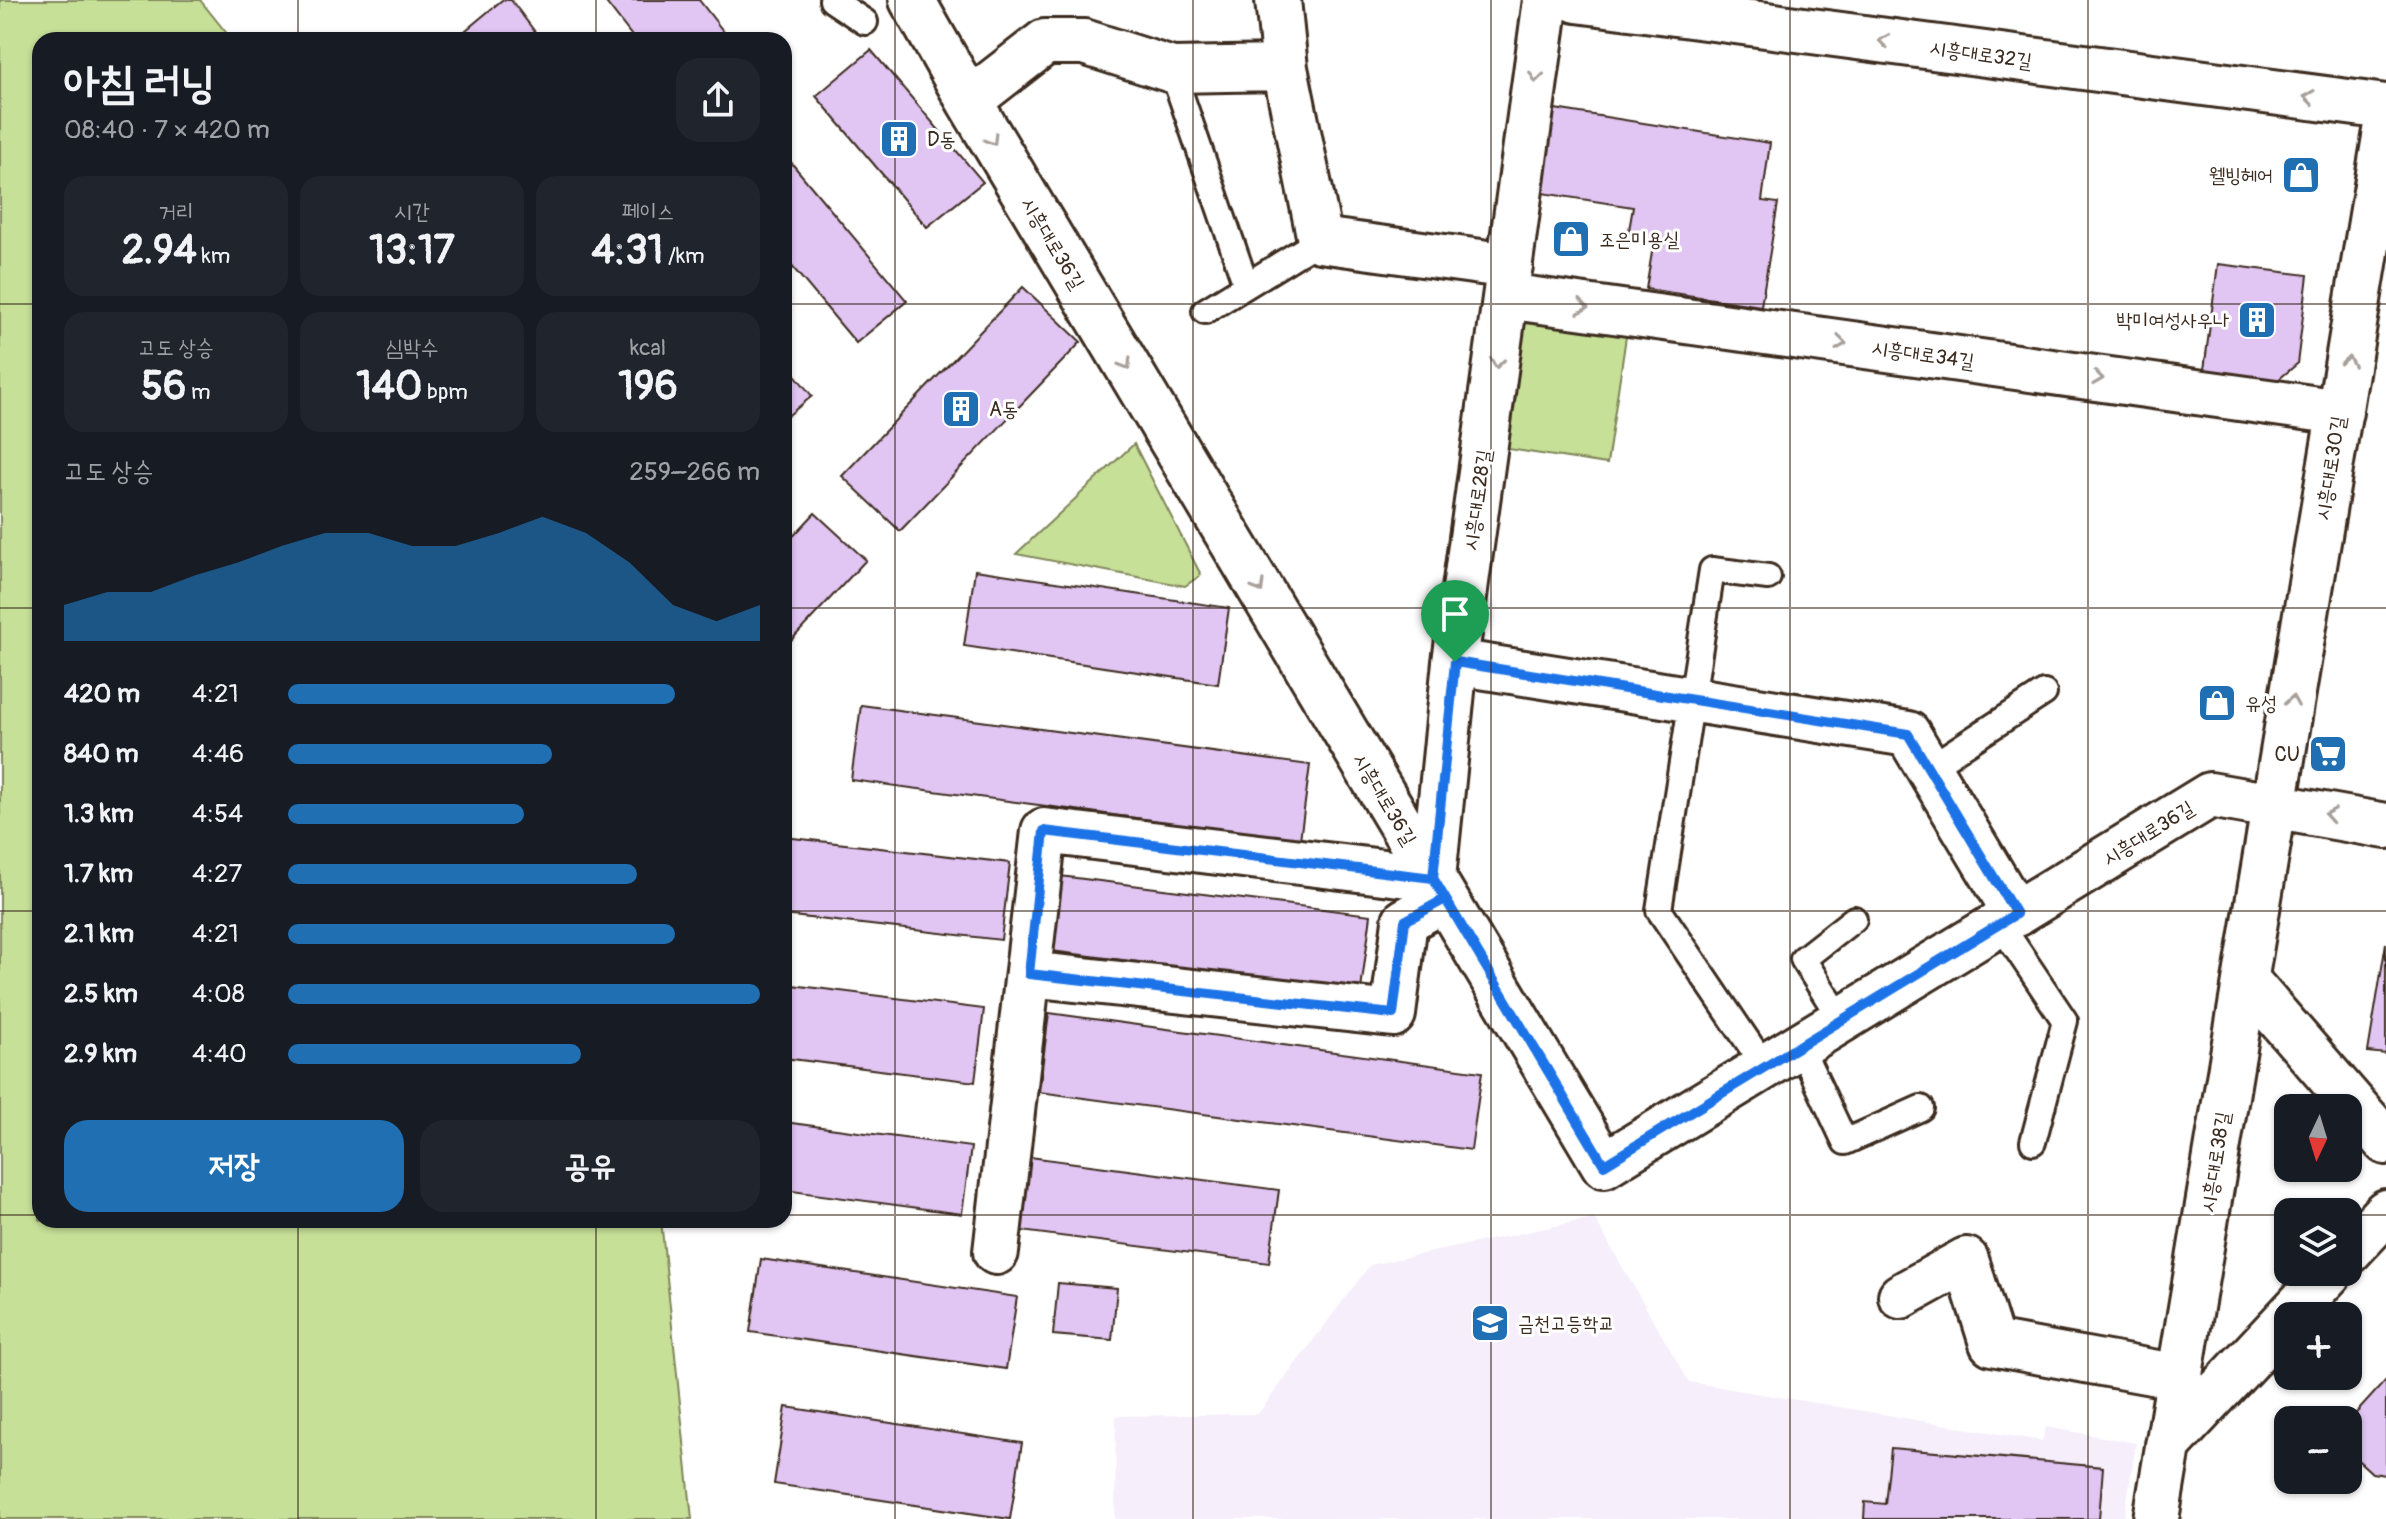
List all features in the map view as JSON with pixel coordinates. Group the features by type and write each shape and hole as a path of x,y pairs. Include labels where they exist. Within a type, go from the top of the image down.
{"street":[{"name":"시흥대로36길","path":"912,0 969,101 1604,1165 2210,795 2386,826"},
{"path":"1278,0 1285,68 1320,240 1508,281"},
{"name":"시흥대로28길","path":"1439,888 1455,662 1546,0"},
{"name":"시흥대로32길","path":"1577,0 2386,107"},
{"path":"969,101 1045,42 1084,42 1172,70 1285,68"},
{"name":"시흥대로30길","path":"2274,805 2384,153"},
{"name":"시흥대로34길","path":"1508,281 2340,412"},
{"path":"1455,662 1908,734 2008,919"},
{"name":"시흥대로38길","path":"2156,1519 2274,805"},
{"path":"996,1252 1044,831 1439,888"},
{"path":"1029,974 1393,1014 1405,921 1439,888"},
{"path":"2246,980 2386,1142"},
{"path":"2362,1237 2386,1212"},
{"path":"1901,1296 1966,1260 1992,1343 2179,1377"},
{"path":"2301,1302 2317,1286"},
{"path":"2168,1445 2274,1331"}],"lane":[{"path":"832,0 865,22"},
{"path":"1172,70 1246,285"},
{"path":"1205,311 1320,240"},
{"path":"1768,577 1712,570 1659,910 1783,1056 1845,1142 1921,1108"},
{"path":"1929,768 2044,693"},
{"path":"1842,1021 1803,959 1854,919"},
{"path":"2008,919 2065,1021 2033,1142"}],"shaded area":[{"name":"금천고등학교","path":"1594,1218 1689,1382 2042,1441 2046,1427 2136,1443 2124,1519 1115,1519 1116,1416 1258,1414 1370,1265"}],"green space":[{"path":"0,0 200,0 226,32 32,32 32,1228 662,1228 692,1519 0,1519"},
{"path":"1535,317 1627,330 1607,464 1502,448 1520,325"},
{"path":"1134,444 1201,575 1185,586 1016,554"}],"building":[{"path":"502,0 511,0 535,32 464,32"},
{"path":"604,0 699,0 724,32 629,32"},
{"name":"D동","path":"871,50 983,182 927,227 816,96"},
{"path":"1555,109 1770,143 1762,201 1778,203 1761,306 1646,289 1654,240 1628,236 1633,207 1542,193"},
{"path":"792,164 907,301 856,343 792,267"},
{"name":"박미여성사우나","path":"2218,264 2308,275 2297,364 2278,380 2204,370"},
{"name":"A동","path":"1023,287 1081,342 900,531 842,476"},
{"path":"792,371 812,396 792,412"},
{"path":"815,513 866,560 792,639 792,537"},
{"path":"975,570 1229,608 1218,684 964,646"},
{"path":"861,705 1310,765 1300,840 851,780"},
{"path":"792,838 1010,863 1001,940 792,916"},
{"path":"1060,876 1371,915 1361,990 1051,951"},
{"path":"2386,943 2386,1054 2368,1052"},
{"path":"792,985 984,1009 975,1082 792,1059"},
{"path":"1049,1013 1482,1072 1471,1150 1039,1092"},
{"path":"792,1123 971,1147 962,1214 792,1191"},
{"path":"1030,1157 1279,1190 1269,1263 1021,1231"},
{"path":"761,1259 1017,1297 1006,1369 750,1332"},
{"path":"1058,1283 1117,1288 1112,1340 1053,1335"},
{"path":"2386,1380 2386,1475 2372,1473 2362,1464 2362,1407"},
{"path":"786,1407 1022,1443 1010,1519 774,1484"},
{"path":"1891,1448 2103,1467 2099,1519 1864,1519 1865,1502 1885,1504"}],"place":[{"name":"D동","path":"899,139"},
{"name":"웰빙헤어","path":"2301,175"},
{"name":"조은미용실","path":"1571,239"},
{"name":"박미여성사우나","path":"2257,320"},
{"name":"A동","path":"961,409"},
{"name":"유성","path":"2217,703"},
{"name":"CU","path":"2328,754"},
{"name":"금천고등학교","path":"1490,1323"}],"route":[{"path":"1455,662 1433,878 1445,899 1405,921 1393,1014 1029,974 1044,831 1433,878 1604,1165 2016,914 1908,734 1455,662"}]}
